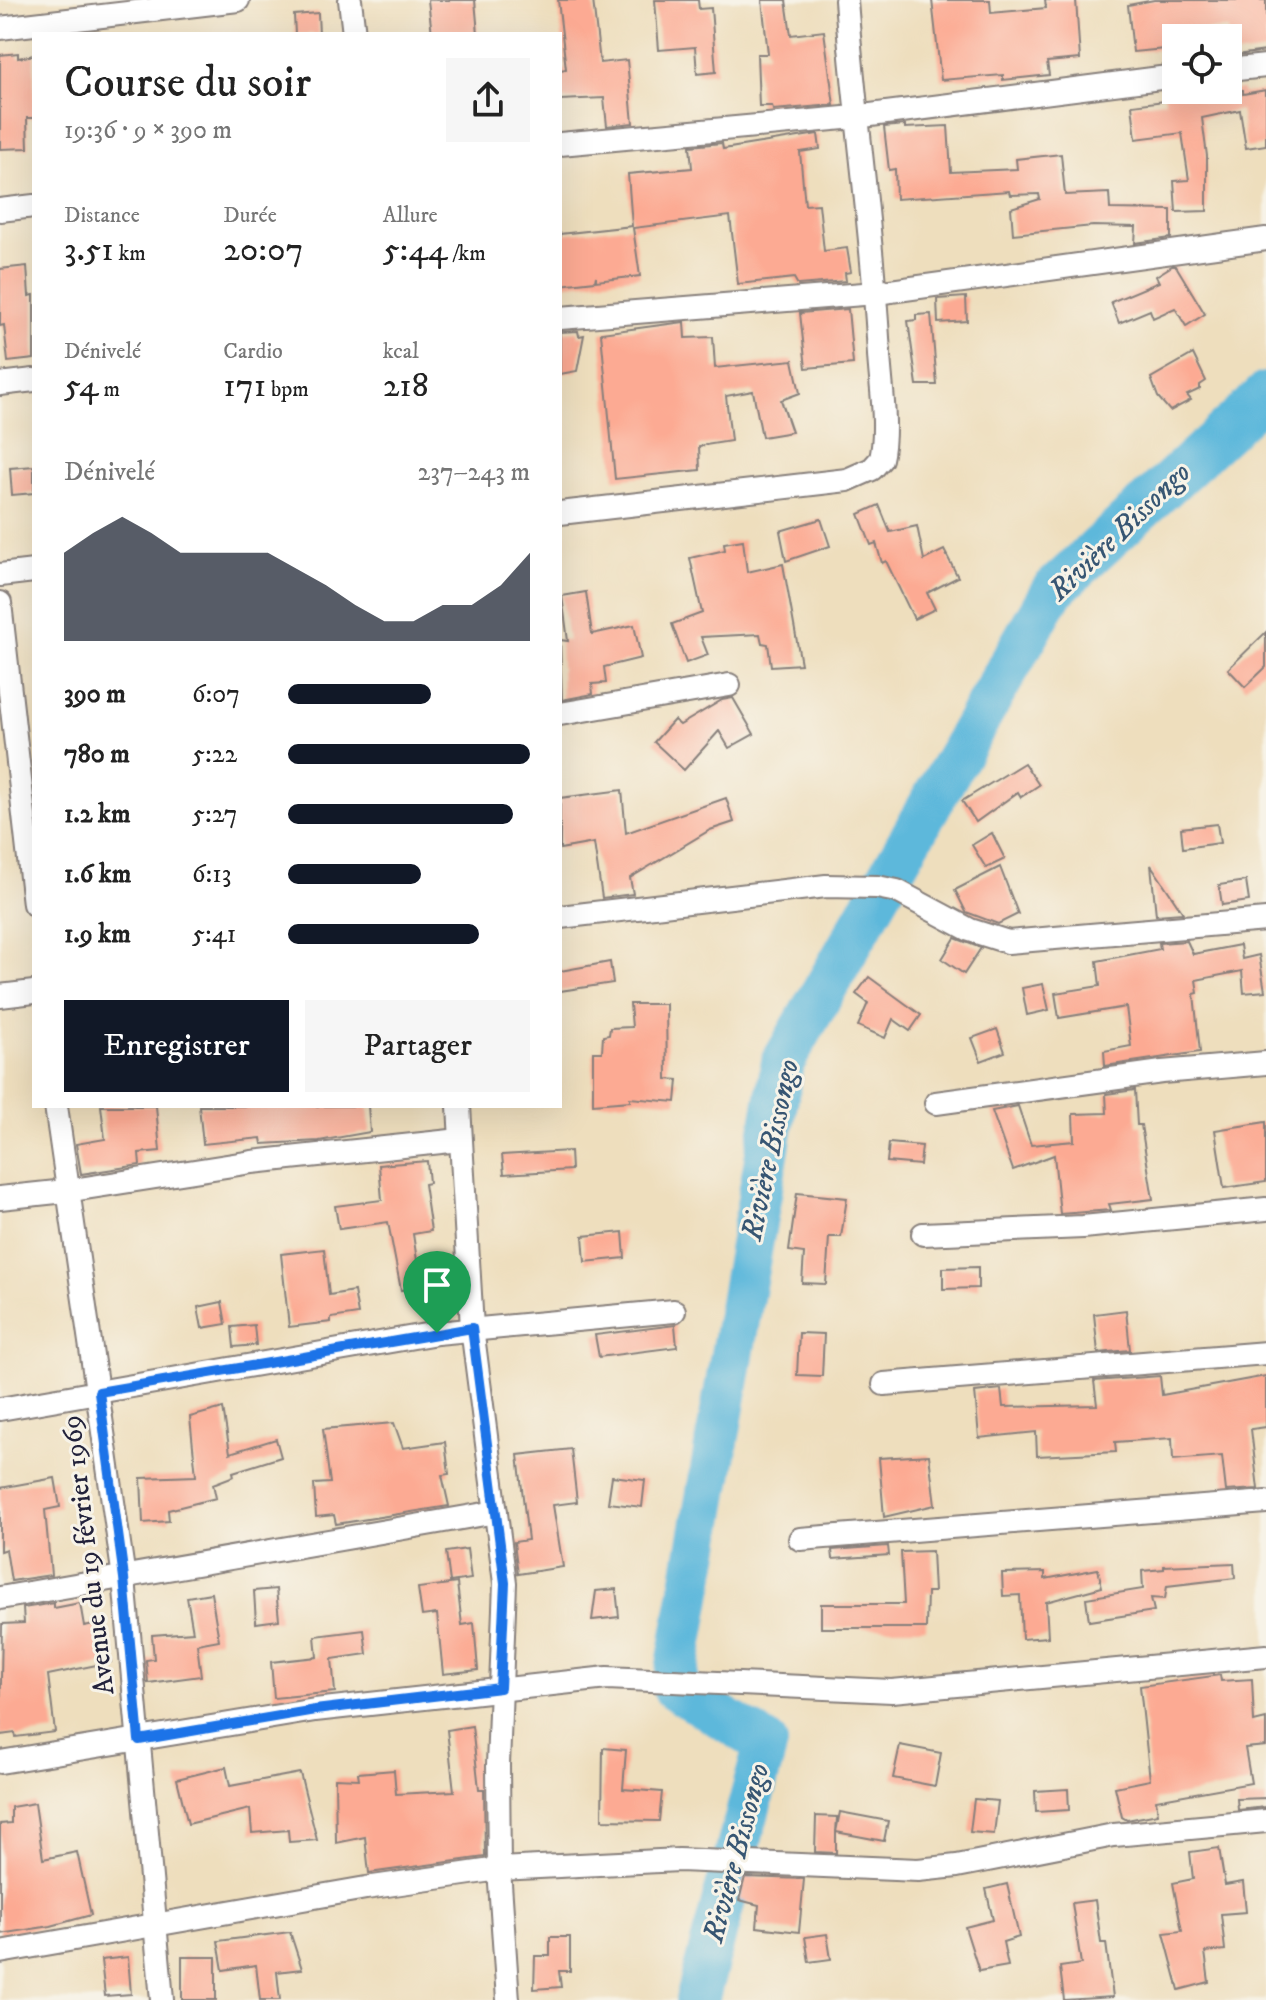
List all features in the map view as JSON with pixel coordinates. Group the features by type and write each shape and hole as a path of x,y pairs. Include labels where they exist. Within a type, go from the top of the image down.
{"street":[{"path":"0,28 238,0"},
{"path":"350,0 354,32"},
{"path":"562,513 847,480 872,469 881,459 884,448 876,293 869,212 855,117 846,0"},
{"path":"1242,69 1266,66"},
{"path":"562,144 855,117 1162,78"},
{"path":"0,210 32,206"},
{"path":"562,318 876,293 1266,239"},
{"path":"0,384 32,380"},
{"path":"0,575 32,571"},
{"path":"0,603 18,788 32,890"},
{"path":"562,714 729,685"},
{"path":"562,917 826,886 897,891 970,930 1008,942 1266,920"},
{"path":"0,996 32,992"},
{"path":"936,1103 1162,1072 1266,1063"},
{"name":"Avenue du 19 février 1969","path":"56,1108 124,1578 162,2000"},
{"path":"459,1108 472,1328 505,1583 500,1688 499,1869 508,2000"},
{"path":"0,1198 66,1191 252,1162 460,1140"},
{"path":"923,1234 1083,1227 1266,1209"},
{"path":"0,1409 472,1328 674,1311"},
{"path":"884,1384 1266,1353"},
{"path":"800,1539 1266,1502"},
{"path":"0,1598 496,1512"},
{"path":"0,1762 315,1710 607,1678 892,1691 1266,1656"},
{"path":"0,1952 157,1923 499,1869 679,1860 918,1870 957,1866 1114,1835 1266,1821"}],"building":[{"path":"428,0 475,0 478,32 432,32"},
{"path":"558,0 593,0 600,63 627,60 633,123 607,126 604,98 562,100 562,70 566,69"},
{"path":"655,0 698,0 699,9 711,8 716,72 697,74 695,47 659,50"},
{"path":"762,0 786,0 791,35 824,31 834,105 773,110 772,106 759,106 757,54 768,54"},
{"path":"932,0 990,0 991,13 1046,8 1045,0 1076,0 1080,59 1047,62 1049,75 1003,80 1003,75 941,80"},
{"path":"1154,0 1266,0 1266,51 1242,54 1242,24 1162,24 1162,49 1133,52 1128,5"},
{"path":"318,13 319,32 295,32 294,15"},
{"path":"18,53 18,58 32,55 32,118 27,118 28,148 0,149 0,55"},
{"path":"1242,90 1243,94 1266,90 1266,145 1246,148 1240,110 1202,118 1207,156 1207,211 1176,212 1174,181 1189,180 1182,133 1136,139 1132,105 1162,101 1162,104 1242,104"},
{"path":"905,125 905,128 948,126 951,172 1017,169 1016,159 1061,154 1065,195 1109,193 1110,209 1171,210 1171,238 1135,243 1136,227 1093,226 1013,234 1011,208 1040,199 1039,194 1010,195 1009,191 896,199 895,169 889,170 884,127"},
{"path":"818,134 820,149 800,152 805,205 819,204 824,251 847,248 851,272 845,273 846,281 798,285 794,278 738,284 730,216 633,228 640,276 596,281 596,276 595,281 562,285 562,234 632,226 628,174 692,168 690,146 722,143 723,149"},
{"path":"27,266 29,296 32,295 32,359 8,362 4,325 0,326 0,269"},
{"path":"1176,266 1205,314 1186,326 1175,308 1153,318 1150,310 1119,323 1111,302 1159,282 1156,276"},
{"path":"966,297 967,321 938,323 937,299"},
{"path":"848,309 853,364 806,368 800,313"},
{"path":"931,314 937,385 917,385 908,321 916,320 916,315"},
{"path":"684,322 685,338 713,337 715,368 793,360 800,393 781,400 792,432 762,437 753,391 726,396 731,441 699,446 700,470 615,479 601,333"},
{"path":"578,331 579,336 584,335 577,371 562,374 562,332"},
{"path":"1193,354 1206,381 1200,389 1187,395 1191,400 1170,411 1158,397 1151,378"},
{"path":"32,466 32,493 12,495 10,468"},
{"path":"879,505 890,532 917,526 924,560 944,550 958,577 927,593 935,609 914,619 886,561 882,563 876,543 871,545 859,514"},
{"path":"821,519 830,546 786,561 780,531"},
{"path":"743,540 747,572 783,564 801,664 771,666 768,644 762,643 760,634 701,637 708,655 686,663 672,624 702,613 690,558 725,550 724,543"},
{"path":"586,592 592,634 634,625 641,658 604,667 606,683 592,684 593,694 562,700 562,640 568,641 562,596"},
{"path":"1266,632 1266,667 1245,687 1228,669"},
{"path":"733,698 754,734 729,748 719,731 684,770 654,742 674,720 680,725 722,700"},
{"path":"1024,763 1039,785 1021,797 1018,792 976,822 962,801"},
{"path":"622,790 626,833 726,798 734,822 710,830 630,878 633,894 602,898 594,843 562,849 562,798"},
{"path":"1217,824 1220,843 1183,848 1181,828"},
{"path":"992,833 1005,859 986,868 972,845"},
{"path":"1151,865 1183,913 1156,915"},
{"path":"1000,867 1018,914 998,924 966,912 955,890"},
{"path":"1246,881 1249,901 1222,905 1219,885"},
{"path":"955,938 981,948 964,974 942,959"},
{"path":"1187,941 1193,954 1240,945 1242,959 1259,955 1265,991 1244,993 1242,971 1196,980 1198,993 1194,994 1200,1052 1105,1066 1104,1051 1131,1046 1126,1007 1059,1018 1055,993 1100,986 1097,961 1160,949 1159,943"},
{"path":"610,962 613,983 562,991 562,971"},
{"path":"869,977 921,1015 910,1031 893,1019 885,1038 858,1026 868,1003 856,994"},
{"path":"1043,984 1049,1010 1027,1015 1022,988"},
{"path":"630,1004 666,1004 667,1079 678,1080 676,1102 630,1098 630,1101 593,1104 593,1052 602,1052 603,1036 609,1035 610,1028 632,1027"},
{"path":"997,1029 1005,1052 981,1061 972,1038"},
{"path":"1135,1090 1137,1125 1141,1125 1153,1199 1109,1204 1111,1210 1060,1214 1054,1155 1013,1170 992,1111 1018,1106 1031,1145 1074,1141 1073,1114 1107,1113 1106,1094"},
{"path":"101,1108 156,1108 160,1151 139,1153 140,1165 81,1174 76,1144 105,1139"},
{"path":"199,1108 368,1108 370,1132 319,1141 262,1144 261,1138 203,1144"},
{"path":"1266,1122 1266,1182 1224,1188 1215,1130"},
{"path":"889,1143 922,1146 920,1165 887,1162"},
{"path":"570,1151 571,1170 504,1174 502,1155"},
{"path":"427,1161 429,1183 424,1184 431,1231 413,1234 421,1287 401,1290 388,1222 339,1229 335,1206 382,1200 379,1165"},
{"path":"797,1193 847,1198 841,1237 829,1237 826,1284 802,1283 804,1253 789,1251"},
{"path":"623,1232 625,1258 585,1262 583,1236"},
{"path":"324,1249 329,1295 354,1291 358,1314 331,1318 331,1322 289,1327 281,1254"},
{"path":"978,1267 978,1288 943,1289 943,1268"},
{"path":"222,1302 226,1324 202,1328 198,1307"},
{"path":"1126,1310 1130,1350 1098,1353 1094,1314"},
{"path":"254,1325 256,1345 234,1347 232,1327"},
{"path":"675,1325 677,1347 599,1357 595,1335"},
{"path":"799,1333 824,1334 822,1376 797,1375"},
{"path":"1160,1376 1162,1395 1266,1376 1266,1427 1251,1429 1258,1489 1226,1491 1222,1456 1173,1460 1172,1438 1115,1442 1116,1452 1037,1456 1036,1432 979,1438 975,1392 1001,1389 1003,1407 1097,1405 1094,1381"},
{"path":"223,1408 230,1453 276,1439 281,1457 233,1472 234,1476 213,1484 216,1498 168,1510 169,1521 143,1523 141,1478 196,1476 190,1417"},
{"path":"394,1423 403,1448 445,1442 449,1474 442,1475 449,1506 336,1524 334,1515 316,1517 314,1484 330,1483 323,1429"},
{"path":"571,1449 577,1502 553,1505 563,1567 518,1574 514,1542 528,1540 518,1455"},
{"path":"929,1455 935,1505 884,1517 879,1458"},
{"path":"612,1476 645,1480 642,1507 608,1503"},
{"path":"55,1478 60,1507 45,1510 51,1575 11,1581 6,1549 0,1551 0,1488"},
{"path":"888,1546 889,1555 833,1559 832,1550"},
{"path":"467,1549 471,1579 450,1582 446,1552"},
{"path":"932,1551 934,1592 927,1592 926,1628 821,1628 821,1604 904,1604 901,1552"},
{"path":"1234,1563 1235,1578 1167,1586 1165,1599 1151,1598 1154,1611 1089,1621 1086,1598 1143,1589 1142,1571 1164,1569 1164,1566"},
{"path":"1098,1569 1102,1587 1046,1602 1048,1637 1022,1639 1020,1595 1003,1596 1002,1573 1045,1572 1045,1579"},
{"path":"457,1583 462,1625 474,1623 478,1670 443,1674 437,1614 422,1616 418,1588"},
{"path":"276,1589 279,1620 256,1623 254,1591"},
{"path":"616,1589 619,1617 592,1620 596,1591"},
{"path":"211,1593 219,1640 197,1644 201,1676 148,1683 146,1660 154,1659 152,1635 193,1632 187,1597"},
{"path":"54,1603 54,1608 80,1603 84,1626 104,1622 111,1662 48,1675 55,1732 16,1737 15,1733 0,1735 2,1624 24,1623 23,1608"},
{"path":"364,1630 367,1654 332,1659 335,1692 274,1698 271,1662 317,1657 315,1636"},
{"path":"1220,1675 1221,1681 1252,1679 1254,1722 1266,1719 1266,1746 1245,1748 1251,1783 1156,1800 1158,1814 1127,1820 1122,1817 1115,1787 1150,1780 1140,1686"},
{"path":"472,1726 479,1789 484,1789 485,1857 369,1873 365,1837 336,1843 335,1778 359,1779 358,1773 394,1770 396,1794 454,1791 447,1730"},
{"path":"900,1745 941,1753 935,1786 893,1778"},
{"path":"603,1748 626,1750 623,1789 662,1792 659,1821 602,1820"},
{"path":"226,1767 230,1786 300,1773 317,1840 289,1842 288,1830 252,1833 250,1809 188,1824 177,1779"},
{"path":"1068,1789 1069,1810 1036,1812 1035,1791"},
{"path":"1266,1798 1266,1807 1238,1810 1237,1799"},
{"path":"974,1799 998,1801 994,1834 970,1832"},
{"path":"35,1803 43,1859 77,1852 91,1915 51,1926 0,1934 0,1824 11,1823 11,1807"},
{"path":"840,1812 888,1821 884,1841 836,1832"},
{"path":"816,1816 837,1817 836,1853 815,1852"},
{"path":"1219,1848 1225,1885 1243,1882 1246,1912 1221,1914 1225,1950 1205,1952 1209,1982 1179,1990 1164,1933 1182,1931 1173,1883 1193,1879 1190,1852"},
{"path":"745,1877 804,1879 799,1932 757,1927 759,1905 739,1900"},
{"path":"1007,1884 1019,1937 1003,1942 1008,1966 979,1971 965,1927 993,1920 986,1889"},
{"path":"1095,1900 1101,1943 1106,1943 1113,1997 1064,2000 1060,1967 1081,1964 1072,1903"},
{"path":"290,1932 302,1969 277,1972 280,2000 260,2000 256,1965 223,1970 218,1941"},
{"path":"827,1934 831,1959 809,1962 805,1937"},
{"path":"550,1937 570,1937 570,1971 559,1971 561,1987 534,1989 535,1956 550,1956"},
{"path":"128,1957 131,1994 105,1996 101,1960"},
{"path":"182,1957 216,1957 216,2000 182,2000"}],"waterway":[{"name":"Rivière Bissongo","path":"697,2000 766,1744 674,1688 783,1062 1052,591 1266,394"}],"route":[{"path":"472,1328 505,1583 500,1688 315,1710 139,1740 124,1578 99,1392 437,1333 472,1328"}]}
